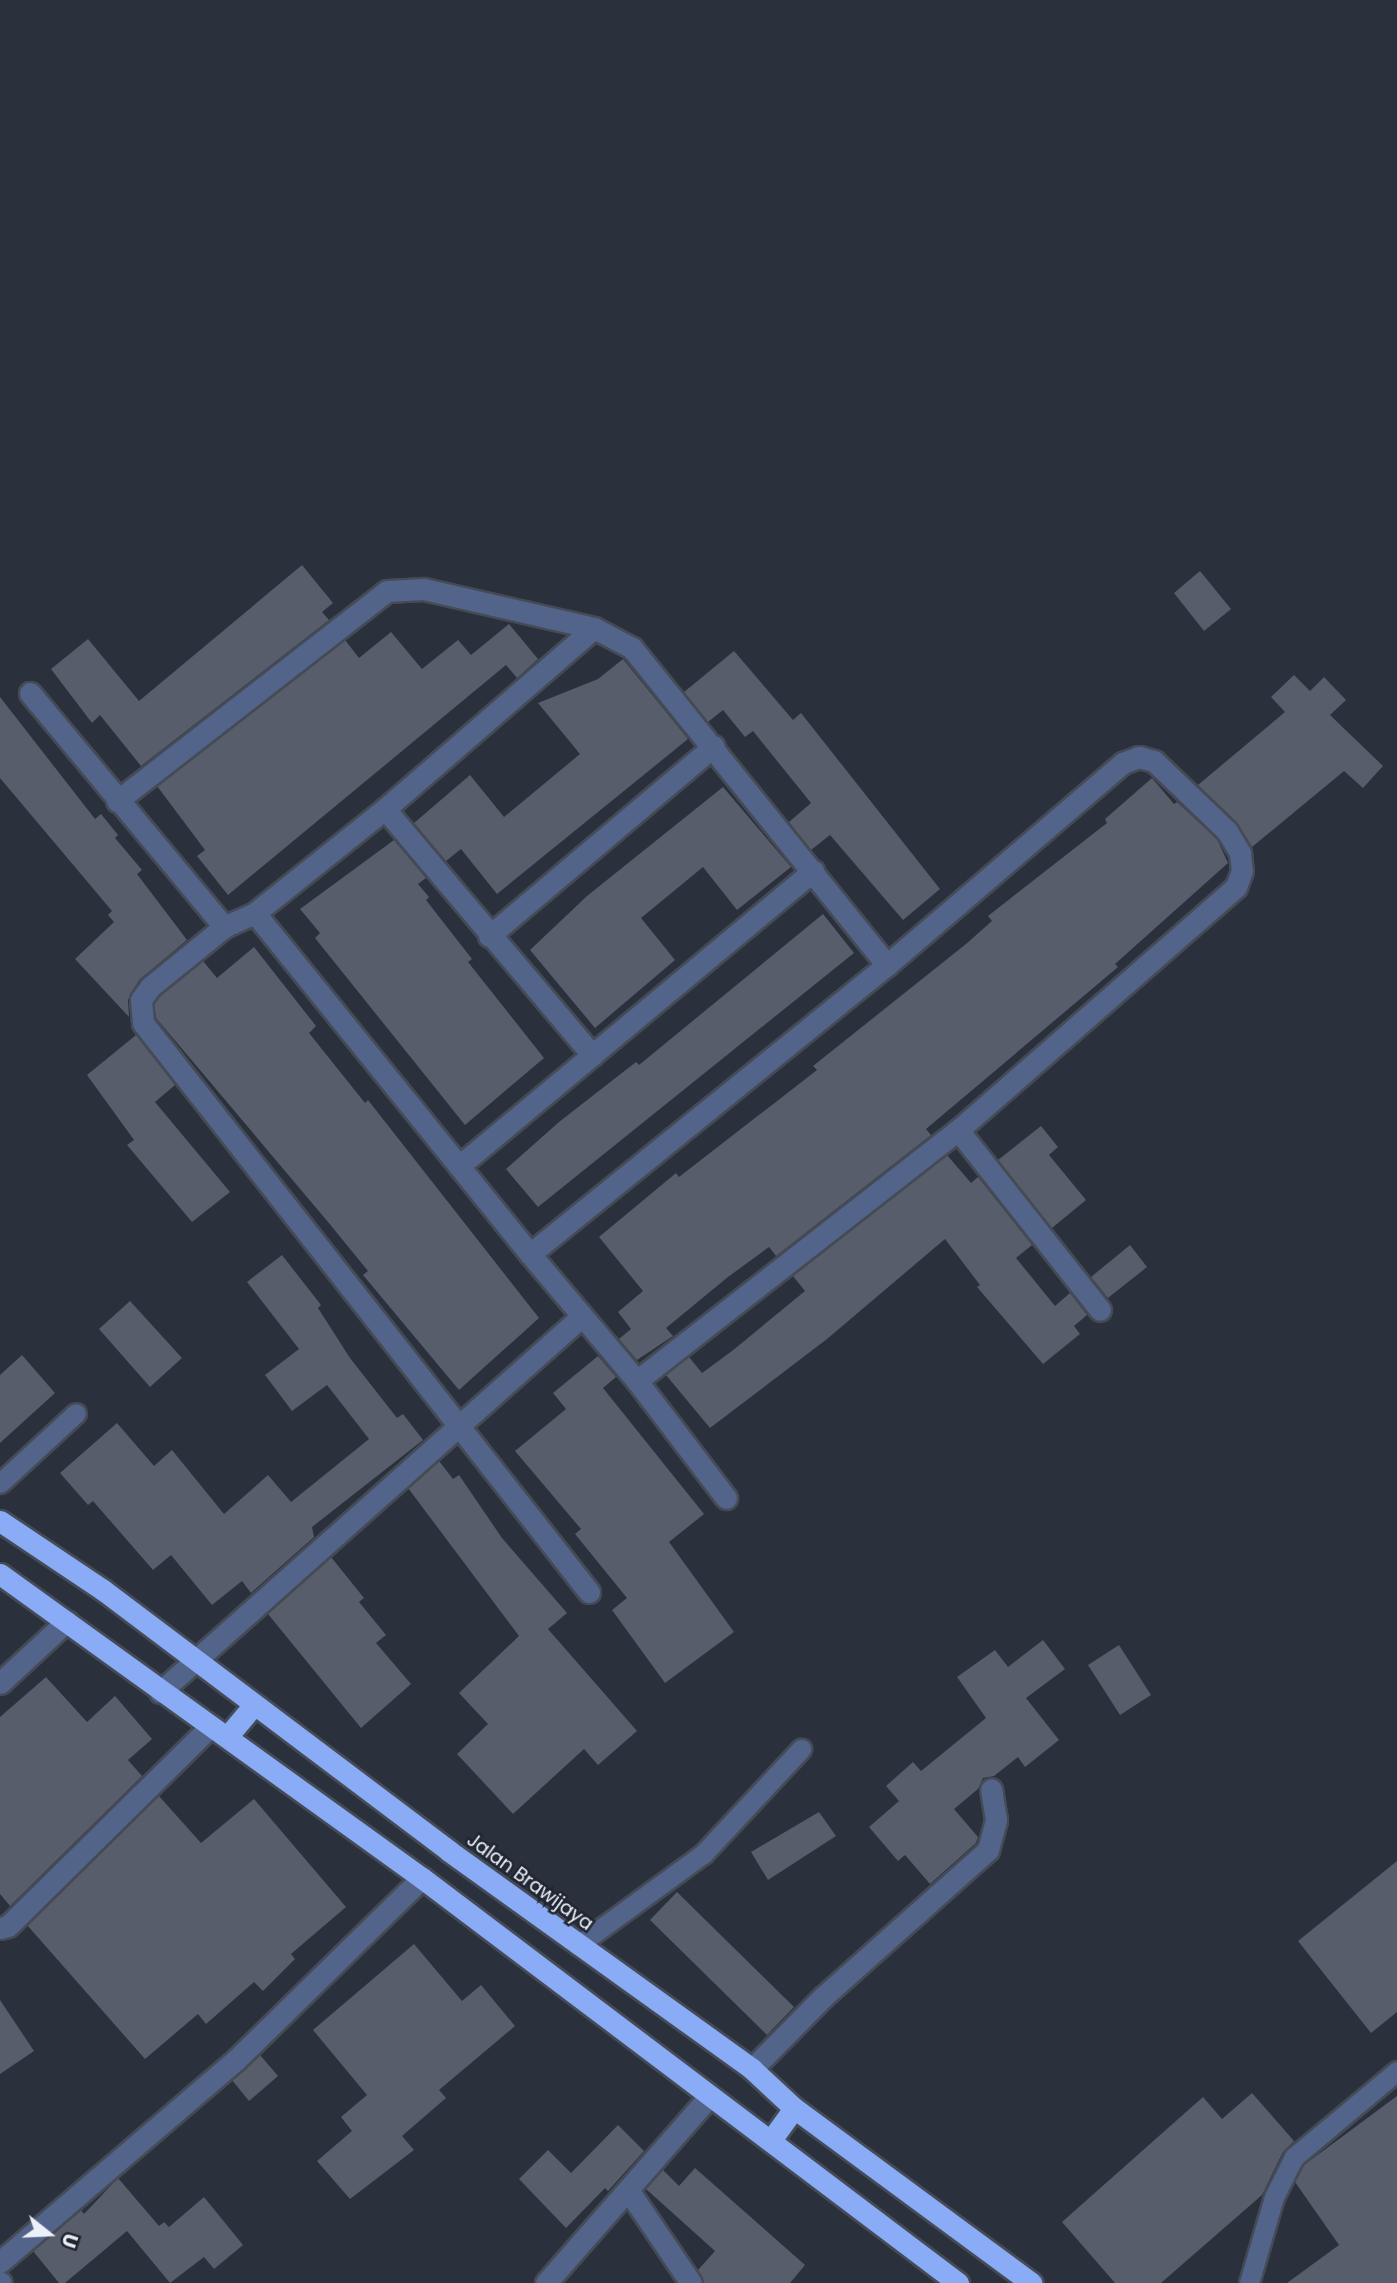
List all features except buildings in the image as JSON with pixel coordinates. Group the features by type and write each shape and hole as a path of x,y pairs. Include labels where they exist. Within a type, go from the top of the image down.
{"highway":[{"name":"Jalan Brawijaya","path":"0,1521 103,1590 253,1706 752,2069 794,2108 1031,2283"},
{"path":"0,1574 160,1692 422,1878 958,2283"},
{"path":"218,1731 253,1706"},
{"path":"771,2140 794,2108"}],"street":[{"path":"117,801 387,591 424,589 594,628 632,648 714,746 887,965"},
{"path":"589,1592 143,1023 141,1000 149,987 224,927 255,913 385,809 594,628"},
{"path":"30,693 224,927"},
{"path":"489,936 714,746"},
{"path":"530,1254 887,965 1123,763 1139,757 1154,761 1227,831 1240,853 1242,871 1236,887 958,1130 637,1381"},
{"path":"385,809 489,936 592,1055"},
{"path":"459,1166 813,871"},
{"path":"255,913 581,1317 637,1381 726,1497"},
{"path":"958,1130 1100,1310"},
{"path":"160,1692 581,1317"},
{"path":"0,1683 67,1621"},
{"path":"0,1927 8,1926 218,1731"},
{"path":"752,2069 823,1997 988,1850 996,1820 991,1789"},
{"path":"0,2262 237,2060 422,1878"},
{"path":"547,2283 709,2097"},
{"path":"628,2190 691,2283"}],"lane":[{"path":"0,1483 76,1413"},
{"path":"578,1945 703,1854 802,1749"},
{"path":"1249,2283 1274,2197 1294,2157 1397,2071"}]}
